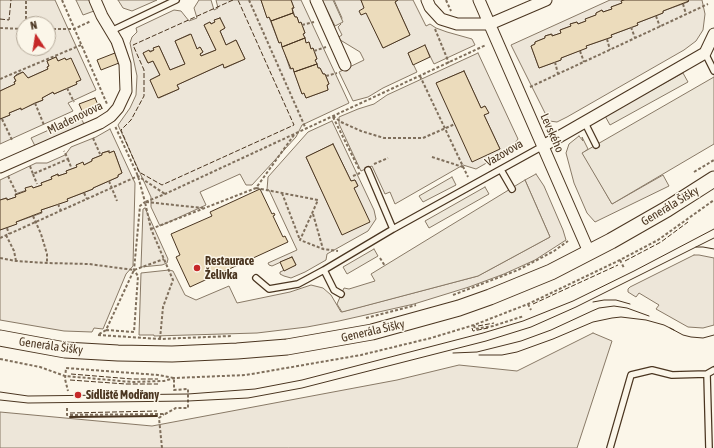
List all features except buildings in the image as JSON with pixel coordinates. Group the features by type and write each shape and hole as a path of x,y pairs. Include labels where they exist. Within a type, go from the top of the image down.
{"main road":[{"name":"Generála Šišky","path":"0,338 65,350 142,354 237,351 294,346 372,332 459,308 520,285 589,252 667,209 714,179"}],"street":[{"name":"Mladenovova","path":"2,166 89,128 111,116 118,108 126,91 125,64 111,31 95,0"},
{"path":"316,0 341,69"},
{"path":"427,0 430,7 442,19 456,24 490,24 546,0"},
{"name":"Levského","path":"479,0 589,252"},
{"path":"705,53 714,34"},
{"name":"Vazovova","path":"543,146 584,121 705,53"}],"lane":[{"path":"111,31 176,0"},
{"path":"705,53 714,71"},
{"path":"584,121 596,145"},
{"name":"Vazovova","path":"256,278 269,289 298,284 393,229 543,146"},
{"path":"368,170 393,229"},
{"path":"501,170 512,189"},
{"path":"324,270 334,290 341,294"},
{"path":"610,448 632,375 652,370 672,376 707,374 714,370"},
{"path":"707,374 709,448"}],"path":[{"path":"26,0 26,16"},
{"path":"62,0 109,109"},
{"path":"249,0 306,129"},
{"path":"683,4 686,14"},
{"path":"530,87 708,4"},
{"path":"56,29 74,29 102,16"},
{"path":"656,16 660,27"},
{"path":"302,25 316,21"},
{"path":"631,27 635,38"},
{"path":"0,28 16,28"},
{"path":"434,28 449,62"},
{"path":"607,39 610,50"},
{"path":"0,79 81,45"},
{"path":"231,336 160,339 98,335 106,330 134,270 140,206 145,202 488,45"},
{"path":"314,51 327,47"},
{"path":"580,51 584,62"},
{"path":"555,62 558,74"},
{"path":"326,76 341,69"},
{"path":"420,76 472,186"},
{"path":"67,88 74,102"},
{"path":"35,103 44,125"},
{"path":"333,116 341,122 384,138 422,138 455,124"},
{"path":"333,116 361,172 353,176"},
{"path":"2,119 12,140"},
{"path":"115,126 138,176 151,229 172,280 163,307 160,339"},
{"path":"89,128 100,154"},
{"path":"256,188 294,134"},
{"path":"59,141 71,167"},
{"path":"26,156 37,184"},
{"path":"432,157 464,167"},
{"path":"368,170 372,165 388,158"},
{"path":"33,174 68,159"},
{"path":"694,172 714,160"},
{"path":"2,166 16,192"},
{"path":"0,238 112,189 138,176"},
{"path":"138,176 165,194"},
{"path":"109,181 117,201"},
{"path":"151,229 256,188 318,200 300,240"},
{"path":"84,192 87,199"},
{"path":"282,193 300,240 323,249 353,252"},
{"path":"624,268 620,260 658,240 714,200"},
{"path":"145,202 204,208"},
{"path":"58,204 61,211"},
{"path":"312,212 323,249"},
{"path":"33,216 41,234 47,254 47,264"},
{"path":"7,228 16,261"},
{"path":"446,296 518,270 554,251 568,241"},
{"path":"0,258 47,264 89,264 134,270 164,259"},
{"path":"380,258 385,266"},
{"path":"106,330 134,332 138,276 134,270"},
{"path":"528,304 531,310"},
{"path":"363,319 416,305"},
{"path":"474,325 475,329 493,326 524,316"},
{"path":"0,358 40,367 65,376 132,383 164,381 174,378"},
{"path":"68,391 65,376 66,368 158,375 174,378 239,375"},
{"path":"162,448 159,418 176,408 188,408 188,389 174,390 174,378"},
{"path":"67,408 67,415 130,413 165,414"}],"shaded area":[{"path":"0,0 55,0 96,90 68,103 73,111 0,144 0,119 10,115 9,113 43,100 42,98 53,92 54,94 77,84 66,59 58,61 56,57 47,61 49,66 47,67 48,69 28,78 23,72 17,74 14,77 16,81 14,82 15,84 0,91"},
{"path":"76,0 89,0 94,11 83,15"},
{"path":"118,0 157,0 132,11 123,8"},
{"path":"199,0 211,0 214,10 218,8 216,0 261,0 279,43 281,42 290,69 293,68 302,94 304,93 306,98 328,90 327,85 329,84 325,74 323,74 320,68 318,68 315,60 317,59 313,48 311,49 309,42 306,43 303,34 305,33 301,23 299,23 297,17 295,17 292,8 294,8 291,0 301,0 349,103 302,125 296,137 252,185 246,185 240,174 200,192 206,205 160,226 151,207 151,197 118,125 130,108 136,95 137,76 130,43 132,37 137,32 136,28 174,10 181,11 189,21 197,18 194,8","holes":["220,18 225,28 220,31 226,45 236,40 245,59 225,68 223,64 177,85 179,89 159,98 150,80 160,75 153,61 148,63 143,53 154,50 154,48 159,46 170,70 185,64 175,41 190,34 197,49 200,47 203,52 200,54 201,56 216,50 204,25 210,22 211,24"]},
{"path":"322,0 333,0 343,22 335,26"},
{"path":"334,0 361,0 383,48 410,35 395,2 398,0 413,0 426,26 430,24 447,32 472,39 475,45 434,64 425,46 408,53 417,72 368,97 353,101 339,72 364,60 360,52 337,38 342,35 338,27 341,24 342,18"},
{"path":"610,0 624,0 621,1 622,3 611,7 612,9 603,12 602,10 596,13 596,15 586,19 586,21 578,24 577,22 570,24 571,26 560,30 561,33 552,36 551,34 545,36 545,38 535,42 535,44 531,46 539,68 561,60 561,58 586,48 586,46 612,37 611,35 638,25 637,23 688,2 688,0 702,0 705,14 703,30 696,41 684,50 567,117 557,122 549,121 511,45"},
{"path":"478,53 518,139 511,149 476,169 463,165 395,204 390,192 385,194 372,166 361,171 339,124 339,117 374,104 387,95","holes":["464,71 481,108 485,106 488,113 484,115 500,149 436,83"]},
{"path":"683,73 688,82 610,125 605,116"},
{"path":"714,77 714,144 612,204 582,153"},
{"path":"80,116 84,124 35,146 31,138"},
{"path":"332,121 374,210 376,219 368,231 327,254 326,260 291,278 280,274 280,272 296,265 292,257 272,266 268,263 297,250 269,190 267,190 268,177 308,132","holes":["333,144 351,181 355,180 358,186 354,188 342,234 306,157"]},
{"path":"110,129 135,183 133,266 126,274 103,329 94,328 92,332 64,331 0,320 0,230 16,224 16,222 42,213 41,210 67,201 67,199 93,189 118,177 118,175 122,173 114,151 109,153 108,151 102,153 102,155 92,159 92,161 84,165 83,163 76,165 77,167 66,171 67,173 58,176 58,174 51,177 52,179 41,183 42,185 15,194 16,197 7,200 6,198 0,200 0,180 36,163 47,163 65,155 71,147 96,137"},
{"path":"579,136 583,141 582,137 588,149 583,153 612,204 663,175 669,186 595,222 587,213 574,183 566,153 569,144"},
{"path":"536,174 544,186 566,240 535,260 504,274 469,287 414,304 307,327 257,333 154,336 139,335 141,273 169,270 173,271 185,295 196,300 229,286 237,303 290,292 311,285 323,288 331,295 341,312 478,276 550,237 525,180"},
{"path":"452,177 456,185 423,202 419,196"},
{"path":"525,180 550,237 478,276 342,312 337,304 344,288 349,289 375,281 371,274"},
{"path":"485,187 489,194 429,228 425,221"},
{"path":"145,208 168,259 167,263 162,265 141,267 143,209"},
{"path":"374,249 378,256 347,274 343,267"},
{"path":"694,255 714,258 714,325 703,328 688,327 656,309 659,305 639,293 636,297 628,292 630,287"},
{"path":"593,333 612,341 577,448 0,448 0,412 152,426 397,380 459,365 517,371"}],"tram line":[{"path":"0,392 28,396 188,394 255,389 302,380 483,333 523,321 573,301 714,229"},
{"path":"0,400 28,403 188,401 248,398 302,388 486,341 531,327 576,307 714,238"},
{"path":"696,247 714,249"},
{"path":"593,302 616,300 630,304"},
{"path":"453,353 477,352 521,341 551,330 599,308 614,306 627,308 649,316"},
{"path":"479,355 502,355 517,352 593,322 612,318 621,317 646,320 664,325 674,330"},
{"path":"670,328 683,335 691,337 703,338 714,335"}],"fence":[{"path":"0,19 9,20 11,0"},
{"path":"233,0 133,45 144,70 144,96 131,120 121,130 139,172 162,185 294,125 238,0"},
{"path":"625,261 661,242 688,222"},
{"path":"533,304 618,265"},
{"path":"478,326 494,323"},
{"path":"472,328 473,331 488,328"},
{"path":"71,374 132,379 158,379"},
{"path":"70,380 126,384 158,384"},
{"path":"70,413 157,411"}],"wall":[{"path":"70,417 157,416"}],"place":[{"name":"Restaurace Želivka","path":"197,268"},
{"name":"Sídliště Modřany","path":"78,395"}]}
